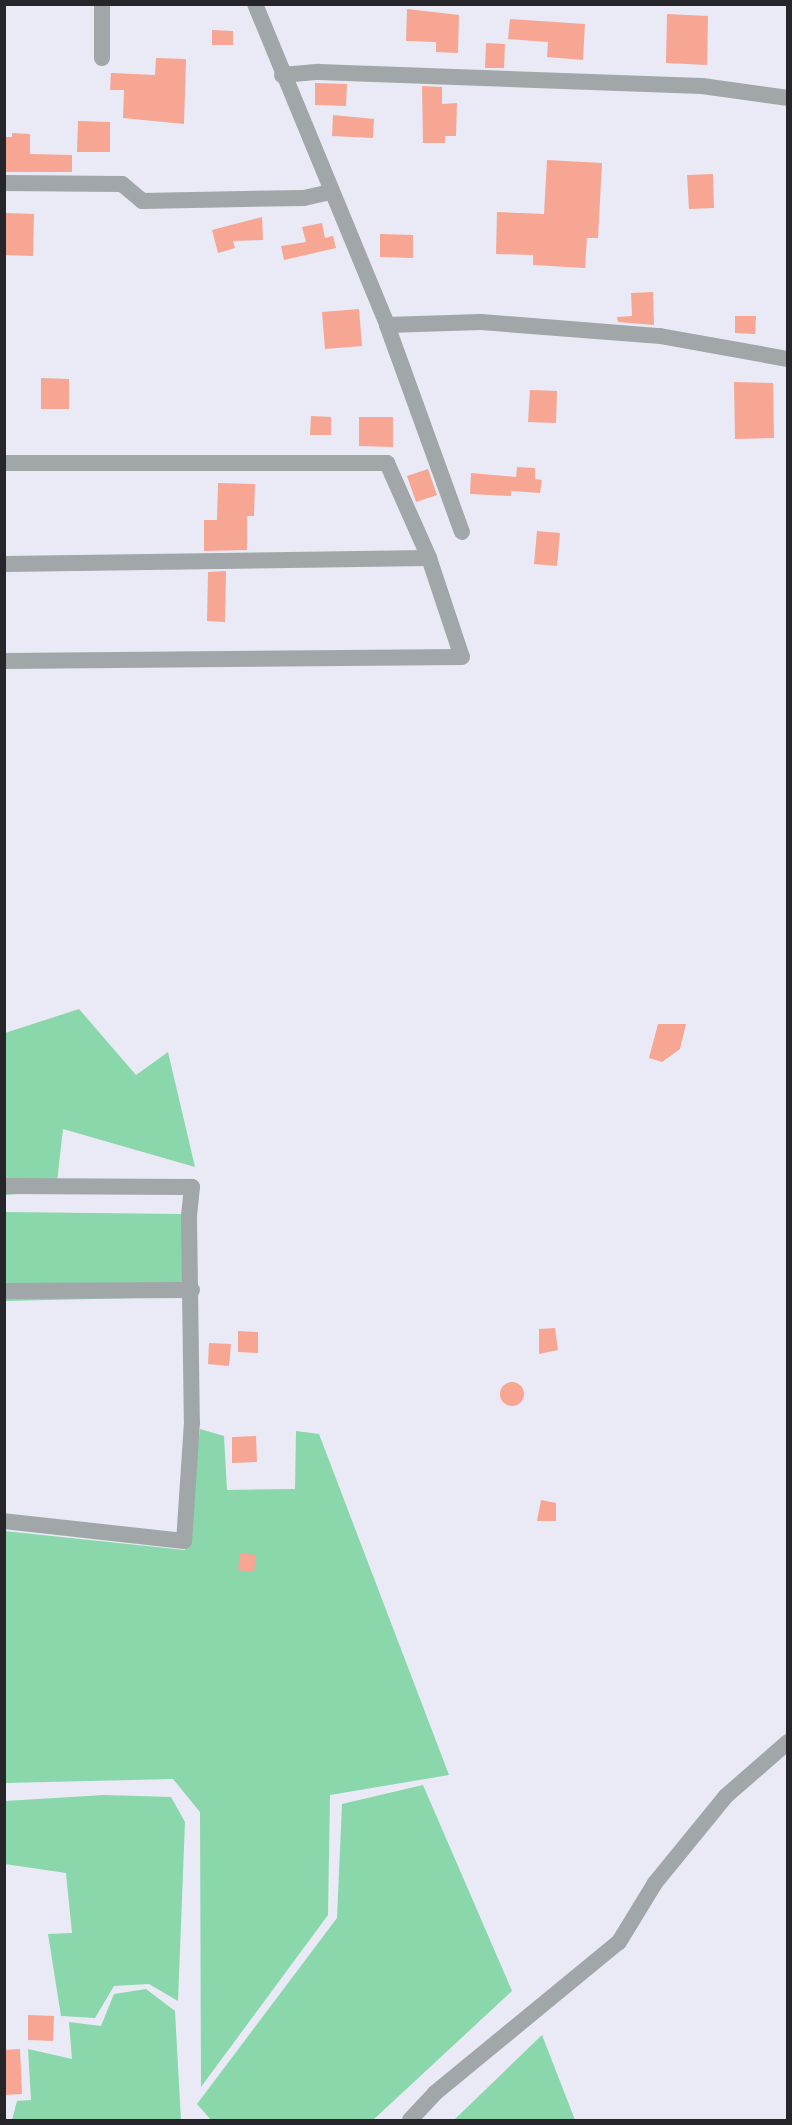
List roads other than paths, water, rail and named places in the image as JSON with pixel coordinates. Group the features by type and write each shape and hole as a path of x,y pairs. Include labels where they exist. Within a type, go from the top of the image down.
{"street":[{"path":"102,4 102,58"},
{"path":"255,4 330,192 387,325 431,438 462,532"},
{"path":"282,75 319,72 702,86 788,98"},
{"path":"4,183 122,184 142,201 304,198 330,192"},
{"path":"387,325 481,322 660,336 788,359"},
{"path":"4,464 387,463 429,558 462,657 4,661"},
{"path":"4,564 429,558"},
{"path":"4,1186 192,1187 189,1217 192,1290 192,1422 184,1541 4,1521"},
{"path":"4,1291 192,1290"},
{"path":"410,2121 435,2093 619,1942 655,1883 726,1796 788,1742"}]}
